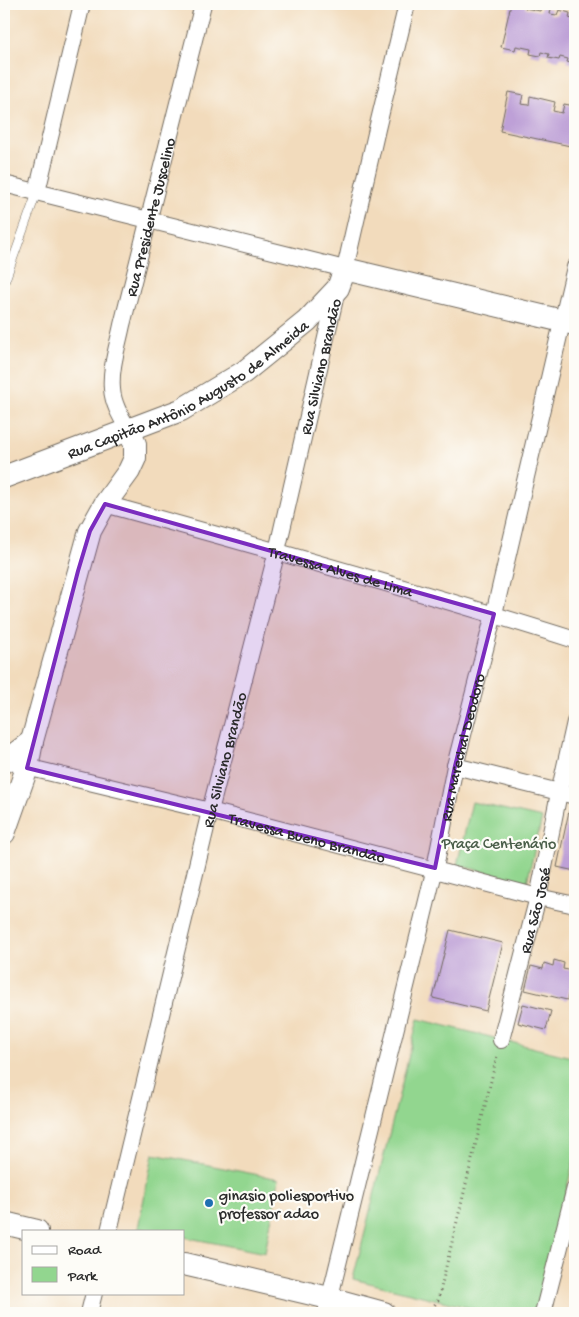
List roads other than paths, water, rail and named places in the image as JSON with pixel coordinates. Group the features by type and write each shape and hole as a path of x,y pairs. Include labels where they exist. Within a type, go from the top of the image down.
{"street":[{"path":"37,192 82,4"},
{"name":"Rua Presidente Juscelino","path":"128,430 118,413 112,389 114,368 122,325 203,4"},
{"name":"Rua Silviano Brandão","path":"109,1230 210,810 277,551 407,4"},
{"path":"4,184 149,220 341,279 569,322"},
{"name":"Rua Marechal Deodoro","path":"328,1306 435,868 455,766 569,322 575,267"},
{"name":"Rua Capitão Antônio Augusto de Almeida","path":"4,477 181,410 244,372 307,321 341,279"},
{"path":"4,833 28,768 32,741 90,531 135,458 135,444 128,430"},
{"name":"Travessa Alves de Lima","path":"105,504 277,551 494,614 575,640"},
{"name":"Rua São José","path":"501,1040 538,896 575,722"},
{"path":"4,762 32,741"},
{"name":"Travessa Bueno Brandão","path":"4,762 210,810 435,868"},
{"path":"455,766 575,796"},
{"path":"435,868 575,905"},
{"path":"544,1313 575,1188"},
{"path":"4,1223 33,1230"},
{"path":"185,1264 328,1306 384,1313"},
{"path":"89,1313 94,1294"}],"lane":[{"path":"4,284 37,192"}],"place":[{"name":"ginasio poliesportivo professor adao","path":"209,1203"}],"park label":[{"name":"Praça Centenário","path":"499,842"}]}
